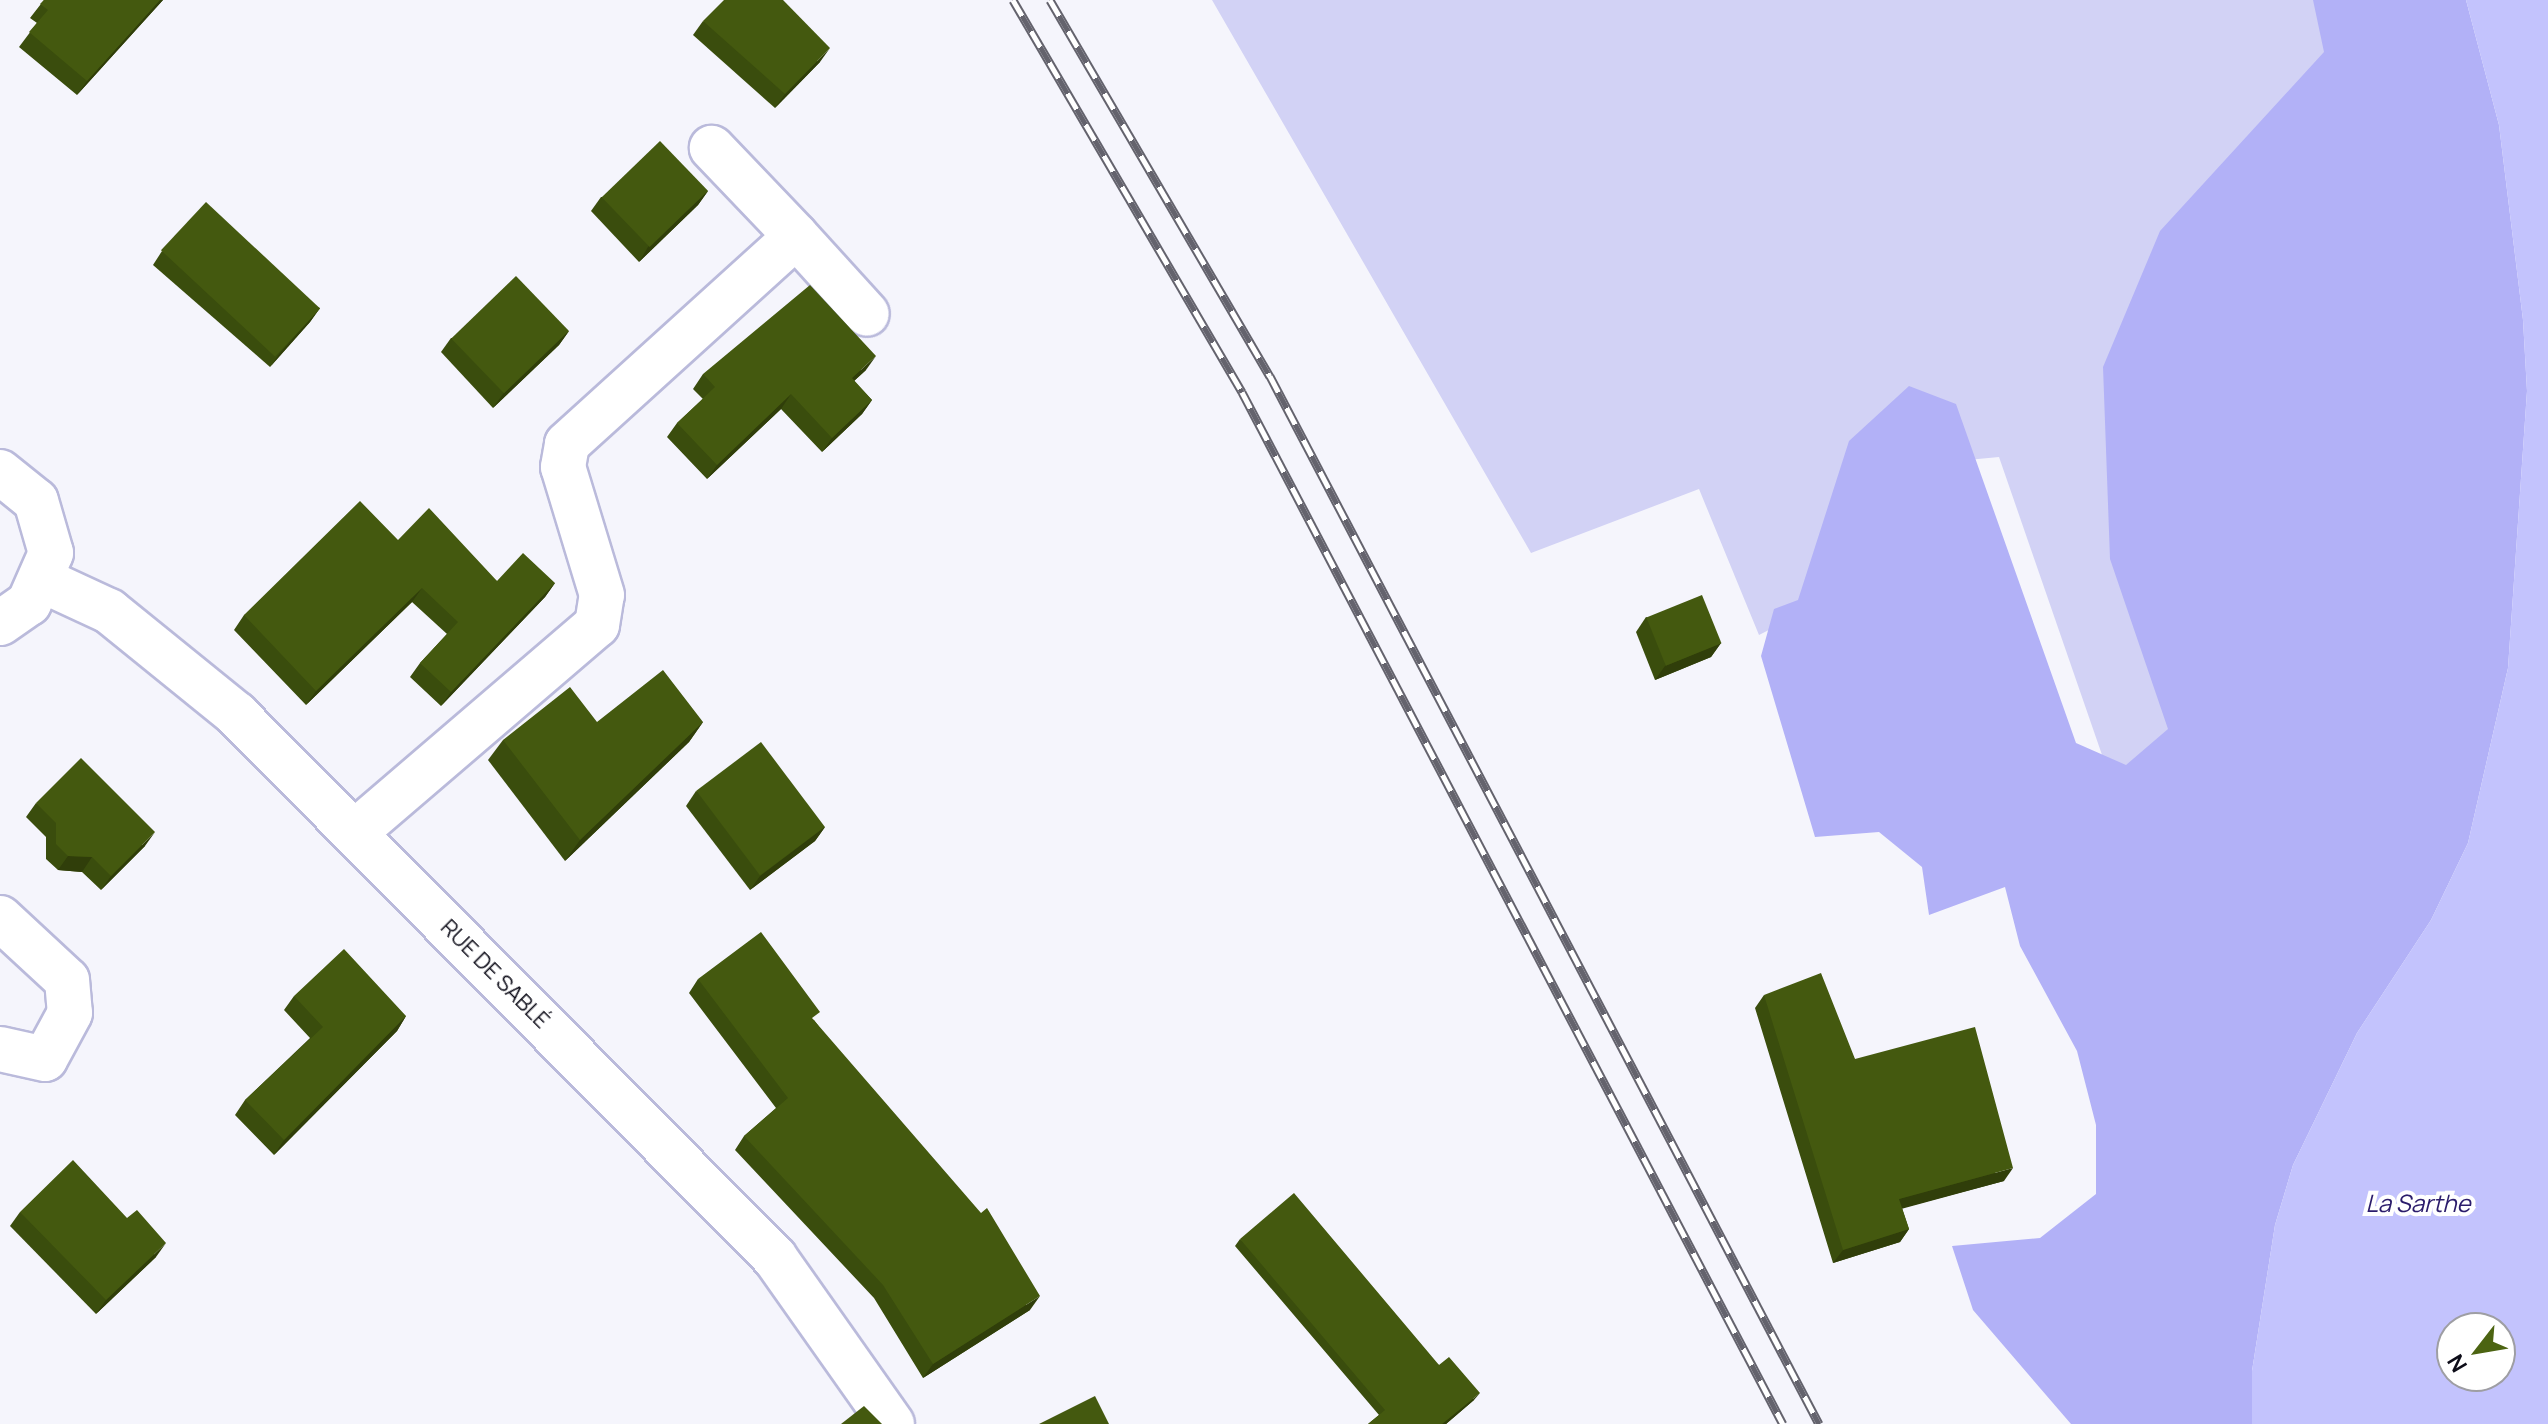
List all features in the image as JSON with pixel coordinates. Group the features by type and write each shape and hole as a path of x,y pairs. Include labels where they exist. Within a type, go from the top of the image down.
{"main road":[{"path":"712,148 867,314"},
{"path":"354,833 597,625 602,595 563,467 567,444 796,236"},
{"path":"0,472 36,501 47,526 44,581 29,603 0,623"},
{"name":"RUE DE SABLÉ","path":"44,581 121,620 236,714 775,1258 892,1424"},
{"path":"0,918 67,980 70,1013 45,1059 0,1049"}],"shaded area":[{"path":"1212,0 2466,0 2156,911 1999,457 1894,467 1898,564 1759,635 1699,489 1531,553"},
{"path":"2313,0 2466,0 2499,125 2523,320 2527,391 2508,668 2468,843 2431,920 2357,1033 2293,1165 2275,1225 2252,1371 2252,1424 2071,1424 1973,1310 1952,1246 2040,1238 2096,1194 2096,1125 2077,1051 2020,946 2005,887 1929,915 1922,867 1879,832 1815,837 1761,656 1774,609 1798,600 1849,441 1909,386 1956,404 2076,743 2126,765 2168,729 2110,559 2103,367 2160,231 2324,52"}],"water":[{"name":"La Sarthe","path":"2466,0 2548,0 2548,1424 2252,1424 2252,1371 2275,1225 2293,1165 2357,1033 2431,920 2468,843 2508,668 2527,391 2523,320 2499,125"}],"building":[{"path":"44,0 160,0 87,81 29,32 48,10 40,4"},
{"path":"724,0 783,0 830,48 785,94 703,21"},
{"path":"660,141 708,191 650,247 602,197"},
{"path":"206,202 320,308 275,357 161,250"},
{"path":"516,276 569,331 504,393 451,339"},
{"path":"810,285 876,356 852,378 872,400 832,438 791,394 717,465 677,423 715,387 703,374"},
{"path":"360,501 398,540 429,508 497,581 523,553 555,583 451,692 420,663 458,622 422,588 316,691 244,615"},
{"path":"1702,595 1721,643 1666,666 1646,617"},
{"path":"663,670 703,722 580,840 503,740 570,687 597,722"},
{"path":"761,742 825,827 760,875 696,791"},
{"path":"81,758 155,832 111,876 92,857 68,856 56,844 56,823 36,803"},
{"path":"761,932 820,1012 812,1018 981,1213 987,1208 1040,1296 933,1364 883,1285 744,1136 788,1098 698,979"},
{"path":"344,949 406,1016 284,1140 245,1100 323,1027 294,996"},
{"path":"1821,973 1855,1059 1975,1027 2013,1168 1899,1199 1909,1229 1843,1250 1764,995"},
{"path":"73,1160 127,1218 137,1210 166,1243 106,1300 20,1212"},
{"path":"1294,1193 1439,1365 1449,1357 1480,1393 1442,1424 1368,1424 1385,1410 1240,1239"},
{"path":"1095,1396 1109,1424 1039,1424"},
{"path":"864,1406 882,1424 841,1424"}],"railway":[{"path":"1013,0 1242,392 1783,1424"},
{"path":"1050,0 1270,376 1819,1424"}]}
